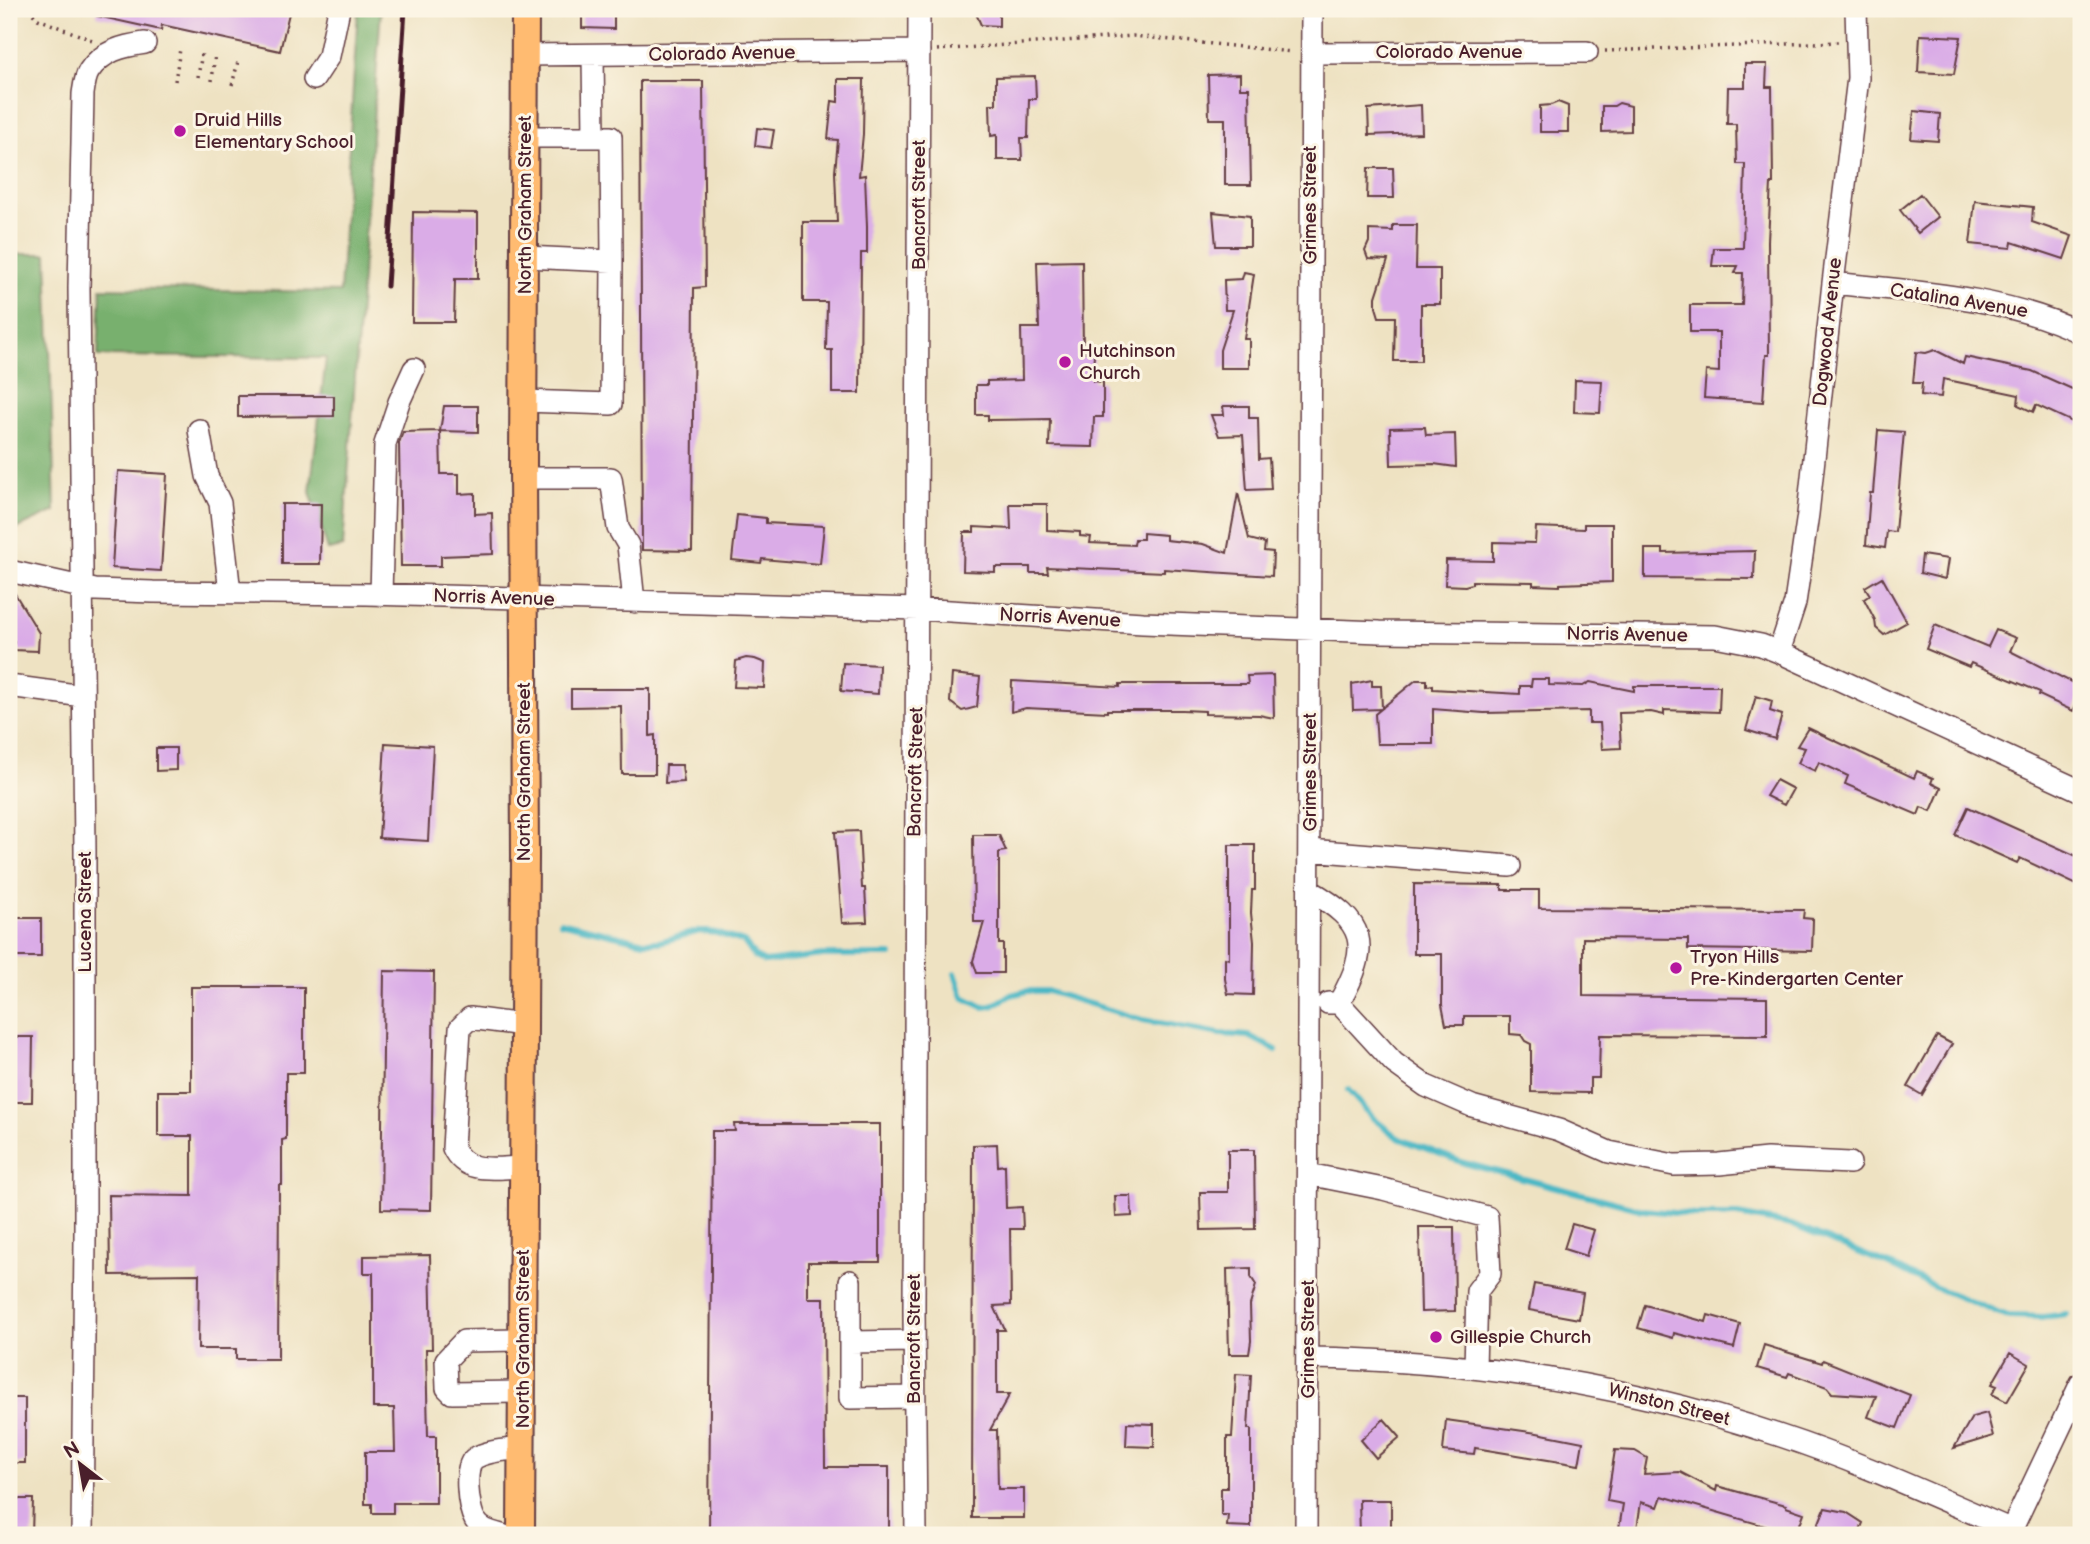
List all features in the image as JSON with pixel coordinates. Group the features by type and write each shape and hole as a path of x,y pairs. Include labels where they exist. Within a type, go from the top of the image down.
{"main road":[{"name":"North Graham Street","path":"521,1535 526,9"}],"street":[{"path":"314,79 329,56 339,9"},
{"name":"Bancroft Street","path":"916,1535 914,1341 919,9"},
{"name":"Grimes Street","path":"1306,1535 1312,9"},
{"name":"Dogwood Avenue","path":"1779,652 1795,603 1808,514 1858,78 1856,9"},
{"name":"Lucena Street","path":"82,1535 85,1238 79,288 83,94 88,72 105,55 122,46 145,43"},
{"name":"Colorado Avenue","path":"525,55 919,51"},
{"name":"Colorado Avenue","path":"1312,53 1587,52"},
{"path":"593,55 594,137"},
{"path":"524,401 611,404 611,136 526,137"},
{"path":"525,257 612,261"},
{"name":"Catalina Avenue","path":"1833,283 1917,292 2019,308 2052,319 2081,333"},
{"path":"381,595 385,444 398,402 414,369"},
{"path":"199,430 207,476 220,503 230,593"},
{"path":"523,478 611,478 618,528 628,545 635,601"},
{"name":"Norris Avenue","path":"9,571 81,587 153,592 635,601 918,609 1310,629 1715,636 1763,645 2081,791"},
{"path":"9,686 83,696"},
{"path":"1309,850 1510,866"},
{"path":"1309,890 1336,905 1356,927 1360,951 1353,979 1339,1003"},
{"path":"1308,1003 1339,1003 1394,1063 1426,1086 1472,1106 1559,1130 1609,1152 1674,1165 1768,1159 1850,1163"},
{"path":"523,1025 470,1018 460,1028 453,1148 463,1163 471,1167 524,1167"},
{"path":"1308,1174 1383,1189 1487,1217 1490,1274 1477,1291 1475,1368"},
{"path":"850,1282 850,1398 914,1397"},
{"path":"523,1340 464,1341 446,1360 447,1388 452,1393 523,1392"},
{"path":"850,1342 914,1341"},
{"name":"Winston Street","path":"1307,1358 1379,1359 1475,1368 1602,1388 1671,1404 1772,1433 1860,1464 2010,1533"},
{"path":"2010,1533 2081,1383"},
{"path":"502,1535 486,1531 474,1519 467,1468 473,1459 489,1453 523,1448"}],"path":[{"path":"27,9 38,19 97,42"},
{"path":"919,51 1133,36 1312,53"},
{"path":"1587,52 1858,41"},
{"path":"175,81 180,49"},
{"path":"198,77 202,52"},
{"path":"212,81 215,54"},
{"path":"232,85 239,58"}],"green space":[{"path":"358,9 381,9 343,547 328,550 310,492 326,358 98,356 101,288 340,292"},
{"path":"9,254 47,254 55,511 12,531 9,530"}],"building":[{"path":"98,9 290,9 280,51 162,25 161,30 97,16"},
{"path":"582,9 614,9 614,29 582,28"},
{"path":"974,9 999,9 999,26 981,25"},
{"path":"1920,35 1961,37 1954,74 1918,72"},
{"path":"1745,64 1767,64 1766,87 1772,87 1773,183 1768,241 1769,355 1766,355 1763,402 1704,398 1706,371 1719,372 1719,332 1690,332 1690,305 1742,305 1743,273 1735,273 1738,266 1712,266 1714,248 1743,248 1745,164 1737,164 1736,124 1727,124 1728,87 1745,87"},
{"path":"1240,74 1240,88 1249,88 1251,185 1225,185 1225,119 1209,119 1208,75"},
{"path":"1035,76 1036,99 1029,99 1028,138 1021,138 1022,160 997,160 997,135 991,136 990,104 996,104 996,77"},
{"path":"838,79 864,79 859,176 865,175 867,253 861,253 860,393 832,393 832,350 826,350 827,302 803,302 803,222 837,222 835,172 838,140 828,139 832,101 838,102"},
{"path":"640,81 703,81 705,287 694,288 692,551 642,550"},
{"path":"1558,102 1568,106 1568,132 1540,132 1540,106"},
{"path":"1619,103 1631,106 1631,131 1602,132 1602,106"},
{"path":"1421,105 1422,133 1369,135 1368,109"},
{"path":"1914,111 1940,114 1938,141 1911,139"},
{"path":"757,128 774,130 771,148 755,146"},
{"path":"1368,168 1393,168 1394,198 1367,198"},
{"path":"1920,194 1938,217 1918,233 1900,210"},
{"path":"1975,201 2033,207 2032,222 2072,236 2064,259 2012,242 2011,248 1970,244"},
{"path":"413,212 478,213 478,279 455,279 454,322 412,322"},
{"path":"1213,212 1250,216 1250,246 1216,246"},
{"path":"1393,225 1417,225 1416,269 1440,269 1440,304 1421,304 1421,361 1394,361 1395,317 1379,317 1376,307 1376,297 1388,260 1368,259 1365,251 1369,242 1369,230 1393,231"},
{"name":"Hutchinson Church","path":"1082,261 1083,352 1094,352 1093,381 1103,382 1103,417 1094,417 1093,447 1049,446 1050,419 988,420 988,415 976,415 976,385 987,385 987,381 1022,380 1021,328 1039,328 1037,262"},
{"path":"1244,272 1254,274 1244,339 1249,339 1249,368 1220,368 1220,350 1233,310 1225,310 1224,280 1242,279"},
{"path":"1935,350 1963,364 1965,357 2032,371 2081,393 2081,426 2036,405 2033,412 2018,405 2019,395 1943,379 1941,397 1921,395 1922,383 1913,383 1916,352"},
{"path":"1575,380 1602,381 1600,413 1574,412"},
{"path":"238,396 334,396 334,416 238,417"},
{"path":"444,406 478,406 478,432 440,431"},
{"path":"1223,406 1249,406 1249,418 1258,418 1259,459 1269,458 1271,489 1247,490 1243,435 1219,436 1211,415 1224,415"},
{"path":"1425,427 1426,435 1455,434 1456,467 1434,464 1391,465 1390,428"},
{"path":"1878,430 1904,432 1895,532 1887,531 1885,548 1866,545"},
{"path":"440,431 441,474 459,474 459,494 475,493 475,514 492,513 493,554 441,556 441,566 401,566 399,443 403,432"},
{"path":"118,471 167,474 161,571 112,568"},
{"path":"1238,493 1249,539 1265,543 1264,551 1273,552 1272,576 1164,569 1164,572 1047,567 1048,573 1030,573 1030,567 995,567 995,572 963,571 964,532 974,532 974,527 1011,529 1010,504 1047,504 1047,530 1080,532 1080,536 1091,537 1090,543 1134,545 1135,539 1143,539 1143,533 1166,535 1166,540 1203,544 1227,553"},
{"path":"282,504 321,504 320,564 282,564"},
{"path":"737,515 766,518 766,523 824,526 820,564 762,559 761,563 732,560"},
{"path":"1584,524 1612,524 1612,582 1560,586 1533,585 1533,582 1472,581 1472,584 1465,586 1445,585 1446,560 1493,561 1493,542 1535,543 1536,527 1584,529"},
{"path":"1645,549 1663,549 1663,553 1755,551 1754,579 1645,578"},
{"path":"1922,555 1948,559 1945,579 1920,573"},
{"path":"1882,577 1907,622 1884,635 1876,628 1875,620 1864,599 1870,595 1865,587"},
{"path":"9,584 39,633 38,651 13,650 14,641 9,640"},
{"path":"1935,625 1988,647 1996,630 2016,638 2010,651 2081,687 2081,694 2073,711 2039,695 2040,692 1971,663 1969,667 1926,649"},
{"path":"746,658 765,663 764,688 734,687 736,661"},
{"path":"843,663 879,665 878,694 841,691"},
{"path":"952,674 980,677 977,707 962,711 950,702"},
{"path":"1273,675 1274,718 1182,710 1107,712 1026,708 1011,712 1012,681 1120,687 1120,684 1248,684 1247,676"},
{"path":"1532,679 1549,679 1549,685 1583,686 1590,682 1634,691 1634,686 1720,686 1719,712 1664,710 1664,715 1651,712 1619,713 1621,748 1602,749 1600,723 1589,723 1589,711 1484,713 1433,709 1433,744 1377,744 1375,714 1381,709 1353,710 1352,684 1372,680 1372,686 1381,686 1382,708 1416,680 1427,680 1427,686 1433,685 1433,689 1520,694 1520,686 1531,686"},
{"path":"571,689 650,689 650,736 655,735 655,774 622,774 621,706 571,707"},
{"path":"1756,696 1772,701 1770,711 1782,715 1775,739 1746,730"},
{"path":"1808,728 1914,778 1917,771 1933,778 1931,783 1941,788 1931,811 1921,807 1918,815 1845,784 1848,776 1819,762 1815,771 1798,763 1805,748 1797,746"},
{"path":"385,743 433,746 428,841 379,838"},
{"path":"156,748 176,748 176,770 156,771"},
{"path":"666,765 682,765 684,782 665,783"},
{"path":"1776,780 1793,789 1784,805 1766,796"},
{"path":"1968,807 2081,858 2081,887 2020,858 2017,863 1955,835"},
{"path":"859,831 867,922 842,923 835,832"},
{"path":"973,835 999,835 1006,851 999,852 999,944 1003,944 1003,973 977,973 973,961 984,922 974,922"},
{"path":"1229,845 1255,845 1255,890 1252,890 1251,913 1254,942 1253,995 1228,994 1225,979 1225,958 1229,959"},
{"path":"1414,884 1502,885 1502,890 1539,890 1539,908 1804,910 1803,918 1813,919 1812,951 1688,949 1688,939 1583,938 1583,996 1767,998 1767,1036 1600,1035 1599,1078 1590,1078 1590,1093 1531,1092 1531,1044 1521,1035 1510,1034 1510,1016 1464,1016 1464,1025 1446,1025 1442,1005 1442,954 1414,954"},
{"path":"9,918 41,918 41,957 9,957"},
{"path":"384,971 434,972 431,1210 381,1209"},
{"path":"191,987 304,987 304,1073 286,1073 286,1139 282,1140 282,1185 279,1185 278,1359 236,1359 236,1349 198,1349 199,1274 110,1275 109,1195 192,1196 192,1136 158,1136 158,1091 191,1091"},
{"path":"1937,1036 1952,1044 1922,1095 1908,1087"},
{"path":"9,1037 33,1037 32,1102 9,1102"},
{"path":"734,1124 880,1124 880,1262 808,1262 808,1298 824,1298 825,1467 889,1467 889,1535 709,1535 712,1131 735,1131"},
{"path":"997,1144 998,1166 1005,1165 1006,1208 1022,1207 1023,1229 1010,1229 1011,1305 994,1306 1005,1330 997,1330 997,1394 1010,1394 990,1430 997,1430 998,1489 1024,1489 1024,1518 972,1518 973,1145"},
{"path":"1228,1150 1254,1150 1255,1229 1201,1230 1200,1192 1228,1192"},
{"path":"1115,1196 1131,1196 1132,1216 1116,1217"},
{"path":"1572,1224 1594,1230 1586,1256 1564,1249"},
{"path":"1419,1227 1454,1227 1455,1311 1421,1312"},
{"path":"430,1255 432,1349 426,1349 428,1436 436,1436 436,1503 393,1503 393,1513 372,1513 372,1504 365,1504 365,1452 395,1452 394,1408 373,1408 373,1273 364,1273 364,1256"},
{"path":"1251,1268 1251,1277 1256,1285 1250,1305 1249,1354 1229,1354 1227,1269"},
{"path":"1534,1284 1583,1293 1579,1319 1529,1310"},
{"path":"1645,1305 1706,1322 1708,1315 1740,1324 1734,1348 1674,1333 1673,1338 1638,1328"},
{"path":"1764,1345 1822,1363 1823,1360 1910,1395 1897,1428 1868,1417 1876,1396 1832,1393 1827,1387 1789,1373 1787,1377 1757,1368"},
{"path":"2010,1353 2029,1364 2007,1402 1992,1394 1997,1386 1992,1384"},
{"path":"1236,1374 1251,1375 1248,1429 1251,1429 1251,1527 1227,1526 1228,1515 1221,1515 1221,1488 1227,1488 1227,1437 1232,1437"},
{"path":"9,1398 25,1398 25,1463 9,1463"},
{"path":"1987,1413 1993,1436 1954,1448 1972,1417"},
{"path":"1384,1419 1400,1437 1376,1458 1361,1440"},
{"path":"1446,1420 1583,1442 1579,1465 1475,1448 1474,1454 1443,1451"},
{"path":"1127,1423 1154,1424 1154,1447 1126,1446"},
{"path":"1615,1450 1635,1451 1647,1458 1644,1474 1680,1472 1716,1491 1717,1486 1786,1505 1804,1513 1796,1535 1662,1496 1658,1507 1641,1502 1636,1535 1618,1535 1623,1504 1607,1501"},
{"path":"9,1499 33,1499 32,1535 9,1535"},
{"path":"1359,1500 1391,1500 1391,1535 1360,1535"},
{"path":"1825,1508 1846,1512 1863,1523 1858,1535 1814,1535"}],"waterway":[{"path":"560,922 644,942 659,942 700,931 716,933 744,942 755,957 765,962 823,955 891,955"},
{"path":"955,973 963,997 983,1007 992,1006 1011,995 1027,991 1047,991 1143,1020 1220,1034 1249,1036 1276,1050"},
{"path":"1348,1090 1374,1119 1398,1138 1464,1163 1643,1210 1695,1215 1738,1215 1792,1225 2007,1316 2044,1317 2066,1314"}],"railway":[{"path":"387,286 405,9"}],"place":[{"name":"Druid Hills Elementary School","path":"180,131"},
{"name":"Hutchinson Church","path":"1065,362"},
{"name":"Tryon Hills Pre-Kindergarten Center","path":"1676,968"},
{"name":"Gillespie Church","path":"1436,1337"}]}
